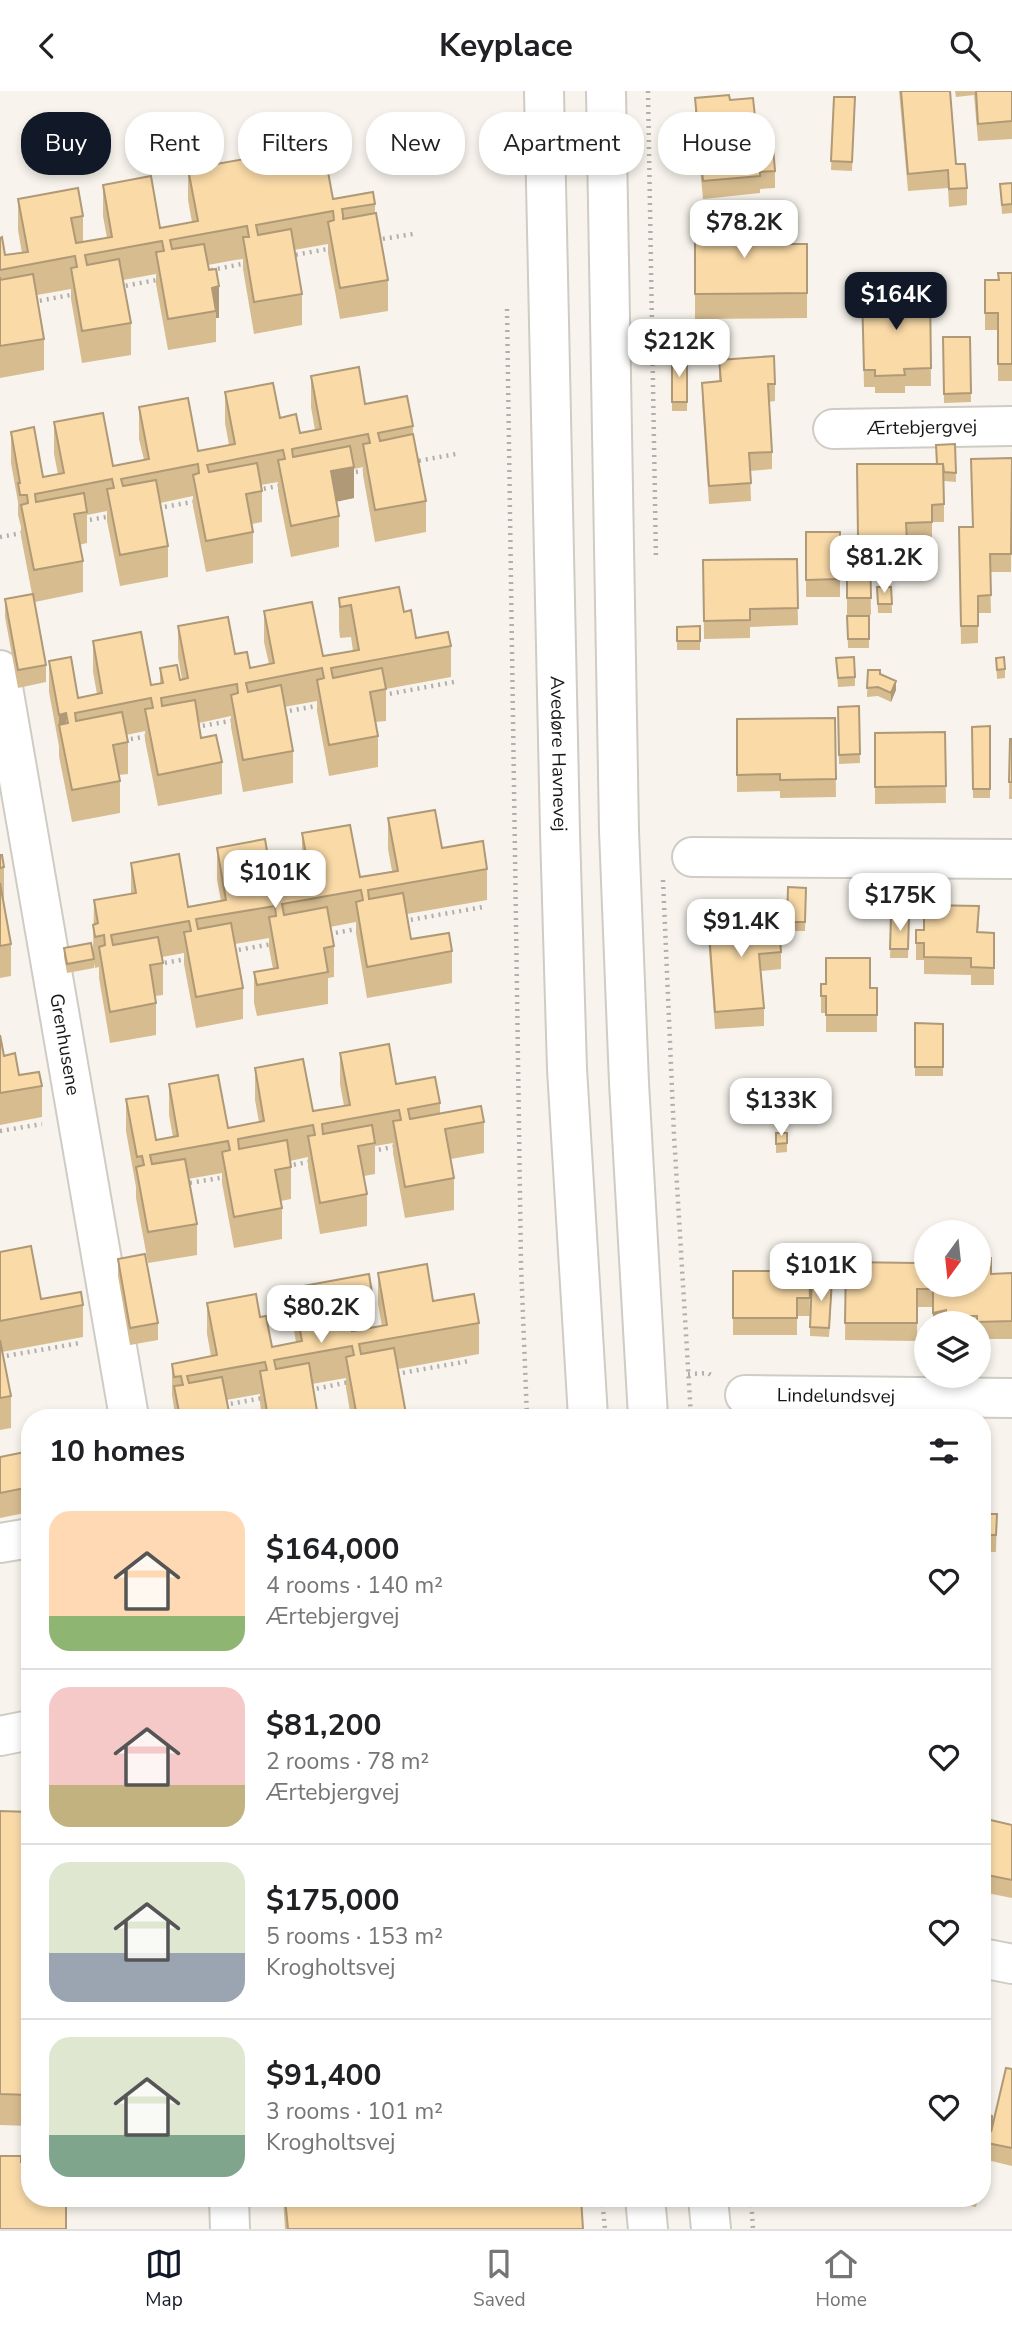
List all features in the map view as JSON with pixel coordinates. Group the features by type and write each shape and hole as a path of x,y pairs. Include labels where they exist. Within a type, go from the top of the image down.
{"street":[{"name":"Avedøre Havnevej","path":"544,91 567,1069 588,1409"},
{"path":"606,91 619,831 629,1083 648,1409"},
{"name":"Ærtebjergvej","path":"833,429 1012,426"},
{"name":"Grenhusene","path":"0,670 128,1409"},
{"path":"677,865 1012,859"},
{"name":"Lindelundsvej","path":"746,1395 1012,1398"},
{"path":"0,1543 21,1540"},
{"path":"0,1736 21,1732"},
{"path":"991,1960 1012,1964"},
{"path":"229,2207 230,2229"},
{"path":"646,2207 648,2229"},
{"path":"709,2207 711,2229"}],"path":[{"path":"648,91 656,569"},
{"path":"366,242 413,234"},
{"path":"282,257 333,248"},
{"path":"210,270 248,263"},
{"path":"112,288 163,279"},
{"path":"26,303 77,294"},
{"path":"507,298 521,1264 527,1409"},
{"path":"405,463 456,454"},
{"path":"344,474 369,470"},
{"path":"246,492 284,485"},
{"path":"147,510 198,501"},
{"path":"74,523 113,516"},
{"path":"0,537 28,531"},
{"path":"372,697 454,682"},
{"path":"272,714 331,703"},
{"path":"187,729 247,719"},
{"path":"114,742 152,735"},
{"path":"677,865 674,1148 690,1409"},
{"path":"394,922 484,907"},
{"path":"323,935 362,928"},
{"path":"223,952 276,943"},
{"path":"151,965 190,958"},
{"path":"361,1153 400,1146"},
{"path":"276,1168 314,1161"},
{"path":"177,1186 229,1176"},
{"path":"0,1357 115,1337"},
{"path":"387,1376 469,1361"},
{"path":"301,1391 353,1382"},
{"path":"214,1407 266,1398"},
{"path":"603,2207 605,2229"},
{"path":"752,2207 753,2229"}],"building":[{"path":"901,91 950,91 956,164 965,164 967,188 949,189 948,170 908,174"},
{"path":"976,91 1012,91 1012,121 978,124"},
{"path":"729,95 730,100 753,98 754,112 696,112 695,98"},
{"path":"834,97 855,97 852,162 831,161"},
{"path":"238,160 238,175 329,175 333,199 373,192 375,204 342,209 343,219 376,213 388,280 340,288 328,222 334,220 333,211 256,225 258,235 291,229 302,294 254,302 243,237 249,237 247,226 170,240 172,249 204,244 209,270 216,269 219,286 212,288 216,311 168,319 156,252 164,251 162,241 85,255 87,265 119,259 131,323 82,331 71,268 77,267 75,256 0,270 0,238 2,237 5,255 28,252 18,199 78,188 83,216 71,218 76,243 112,237 103,185 151,176 160,228 198,221 189,175 224,175 224,163"},
{"path":"702,175 760,175 760,176 703,181"},
{"path":"1012,183 1012,204 1002,205 1000,184"},
{"path":"695,212 745,212 745,244 807,244 807,293 695,294"},
{"path":"998,273 1012,273 1012,364 998,364 998,313 985,313 985,280 999,280"},
{"path":"33,274 44,339 0,346 0,280"},
{"path":"930,292 931,368 904,369 905,375 875,376 875,370 864,370 862,293"},
{"path":"943,337 970,337 971,393 944,394"},
{"path":"774,356 775,384 768,384 772,452 749,453 751,483 709,486 702,383 721,381 719,360"},
{"path":"672,357 687,357 687,402 672,402"},
{"path":"359,367 365,404 407,396 413,426 378,433 380,441 413,434 426,501 375,510 363,444 370,443 368,434 292,449 293,457 350,446 354,467 331,471 339,516 291,526 278,460 285,459 283,450 207,465 209,472 257,463 262,491 246,494 253,532 206,541 193,475 199,473 198,464 121,479 123,486 156,480 168,546 120,555 107,489 114,488 112,479 35,494 36,502 84,493 87,512 74,514 83,561 34,570 21,505 28,503 27,495 20,495 11,432 34,427 43,477 64,473 54,422 103,413 113,466 149,459 139,407 188,398 198,451 235,444 225,392 273,383 280,418 296,414 300,433 321,429 311,376"},
{"path":"955,444 956,473 944,472 943,464 937,464 936,445"},
{"path":"1012,458 1011,554 990,554 991,595 978,596 978,626 961,626 959,527 973,527 971,459"},
{"path":"857,464 943,464 944,504 932,505 932,522 906,523 907,542 870,542 871,598 847,598 847,539 858,538"},
{"path":"806,532 840,532 840,579 806,580"},
{"path":"797,559 798,608 750,609 750,620 704,621 703,560"},
{"path":"399,587 404,612 411,610 416,638 448,632 451,646 331,668 333,678 382,668 386,689 370,692 378,736 329,745 317,680 324,678 322,668 246,683 248,692 281,685 293,751 243,760 231,695 238,693 237,684 161,698 162,706 195,700 201,738 216,735 222,762 158,775 145,709 153,708 151,698 75,713 76,721 122,712 128,742 113,745 120,781 72,790 59,725 68,723 66,713 59,715 49,661 71,657 78,698 102,693 93,641 141,632 151,685 163,683 160,668 177,665 180,680 188,678 178,626 228,617 235,654 247,652 250,668 274,663 264,611 312,602 323,656 359,650 351,605 340,607 339,598"},
{"path":"877,587 891,587 892,604 878,604"},
{"path":"33,594 46,665 18,670 5,599"},
{"path":"847,616 869,616 869,639 848,639"},
{"path":"700,626 700,641 677,641 677,627"},
{"path":"854,657 855,677 838,678 836,658"},
{"path":"1004,657 1005,669 997,670 996,658"},
{"path":"868,670 880,670 880,674 896,681 891,693 878,687 867,688"},
{"path":"859,706 860,754 839,755 838,707"},
{"path":"835,718 836,779 780,780 780,774 737,775 737,719"},
{"path":"990,726 990,789 973,789 972,727"},
{"path":"945,732 946,786 875,787 875,733"},
{"path":"1012,739 1012,782 1009,782"},
{"path":"435,810 442,848 483,841 487,869 368,890 369,899 403,893 411,939 449,933 452,951 367,967 356,902 363,900 361,890 282,904 284,915 327,907 334,946 324,948 328,972 257,985 254,972 278,968 269,917 276,916 275,906 196,919 198,929 231,923 243,988 196,997 184,932 191,931 189,921 111,935 113,945 158,937 163,963 150,965 156,1003 110,1012 99,947 105,945 104,935 95,937 93,925 98,923 94,900 136,893 131,863 179,854 188,907 226,900 217,848 265,839 274,893 312,886 302,833 350,825 360,877 398,871 388,818"},
{"path":"0,855 4,867 0,868"},
{"path":"0,883 11,944 0,946"},
{"path":"788,887 806,888 805,922 787,922"},
{"path":"924,905 979,906 977,932 994,933 994,968 971,967 971,958 924,957 924,943 916,943 916,930 924,930"},
{"path":"778,915 781,952 759,954 764,1008 715,1012 708,919"},
{"path":"891,916 909,916 908,949 890,949"},
{"path":"91,943 94,959 67,964 64,948"},
{"path":"826,958 870,958 870,988 877,988 877,1015 826,1015 826,996 821,996 821,984 826,984"},
{"path":"915,1023 943,1024 943,1067 915,1067"},
{"path":"0,1035 4,1056 15,1053 19,1075 39,1072 42,1086 0,1093"},
{"path":"389,1044 396,1084 435,1077 440,1103 408,1109 410,1119 481,1106 484,1122 445,1129 454,1178 405,1187 393,1121 401,1120 399,1110 322,1124 323,1134 372,1125 375,1143 358,1146 367,1194 320,1203 308,1136 315,1135 313,1125 238,1139 239,1149 287,1140 291,1167 275,1170 282,1208 234,1217 222,1152 230,1150 228,1141 150,1155 152,1164 185,1159 197,1224 148,1232 136,1167 144,1165 142,1156 137,1157 126,1099 148,1096 156,1140 178,1136 169,1084 218,1075 228,1128 264,1121 255,1068 303,1059 313,1111 350,1105 340,1053"},
{"path":"823,1082 823,1096 810,1097 809,1083"},
{"path":"776,1133 787,1133 787,1143 776,1144"},
{"path":"31,1246 41,1299 81,1292 83,1305 0,1321 0,1252"},
{"path":"145,1254 158,1323 130,1328 118,1259"},
{"path":"846,1262 914,1263 914,1297 917,1297 917,1311 914,1311 914,1323 845,1323"},
{"path":"427,1264 433,1301 474,1294 479,1323 359,1344 361,1354 394,1348 405,1409 356,1409 346,1357 354,1355 352,1346 274,1360 276,1369 309,1363 317,1409 267,1409 260,1371 267,1370 265,1362 187,1376 189,1383 222,1377 228,1409 178,1409 174,1386 183,1385 181,1376 174,1377 172,1364 217,1355 207,1303 256,1294 260,1317 266,1316 272,1347 302,1341 292,1288 369,1274 372,1293 345,1298 352,1331 387,1325 378,1273"},
{"path":"788,1267 809,1267 810,1298 797,1298 797,1318 733,1318 733,1271 788,1271"},
{"path":"1012,1273 1012,1321 991,1322 991,1311 933,1311 933,1297 991,1297 991,1274"},
{"path":"812,1279 832,1280 829,1328 810,1327"},
{"path":"0,1340 11,1396 0,1398"},
{"path":"21,1453 21,1489 0,1493 0,1457"},
{"path":"991,1514 997,1514 996,1535 991,1535"},
{"path":"0,1811 21,1812 21,2095 0,2094"},
{"path":"991,1820 1012,1825 1012,1880 991,1876"},
{"path":"1006,2068 1012,2069 1012,2148 991,2144 991,2132"},
{"path":"0,2156 21,2156 21,2207 66,2207 66,2229 0,2229"},
{"path":"286,2207 582,2207 583,2229 288,2229"}]}
